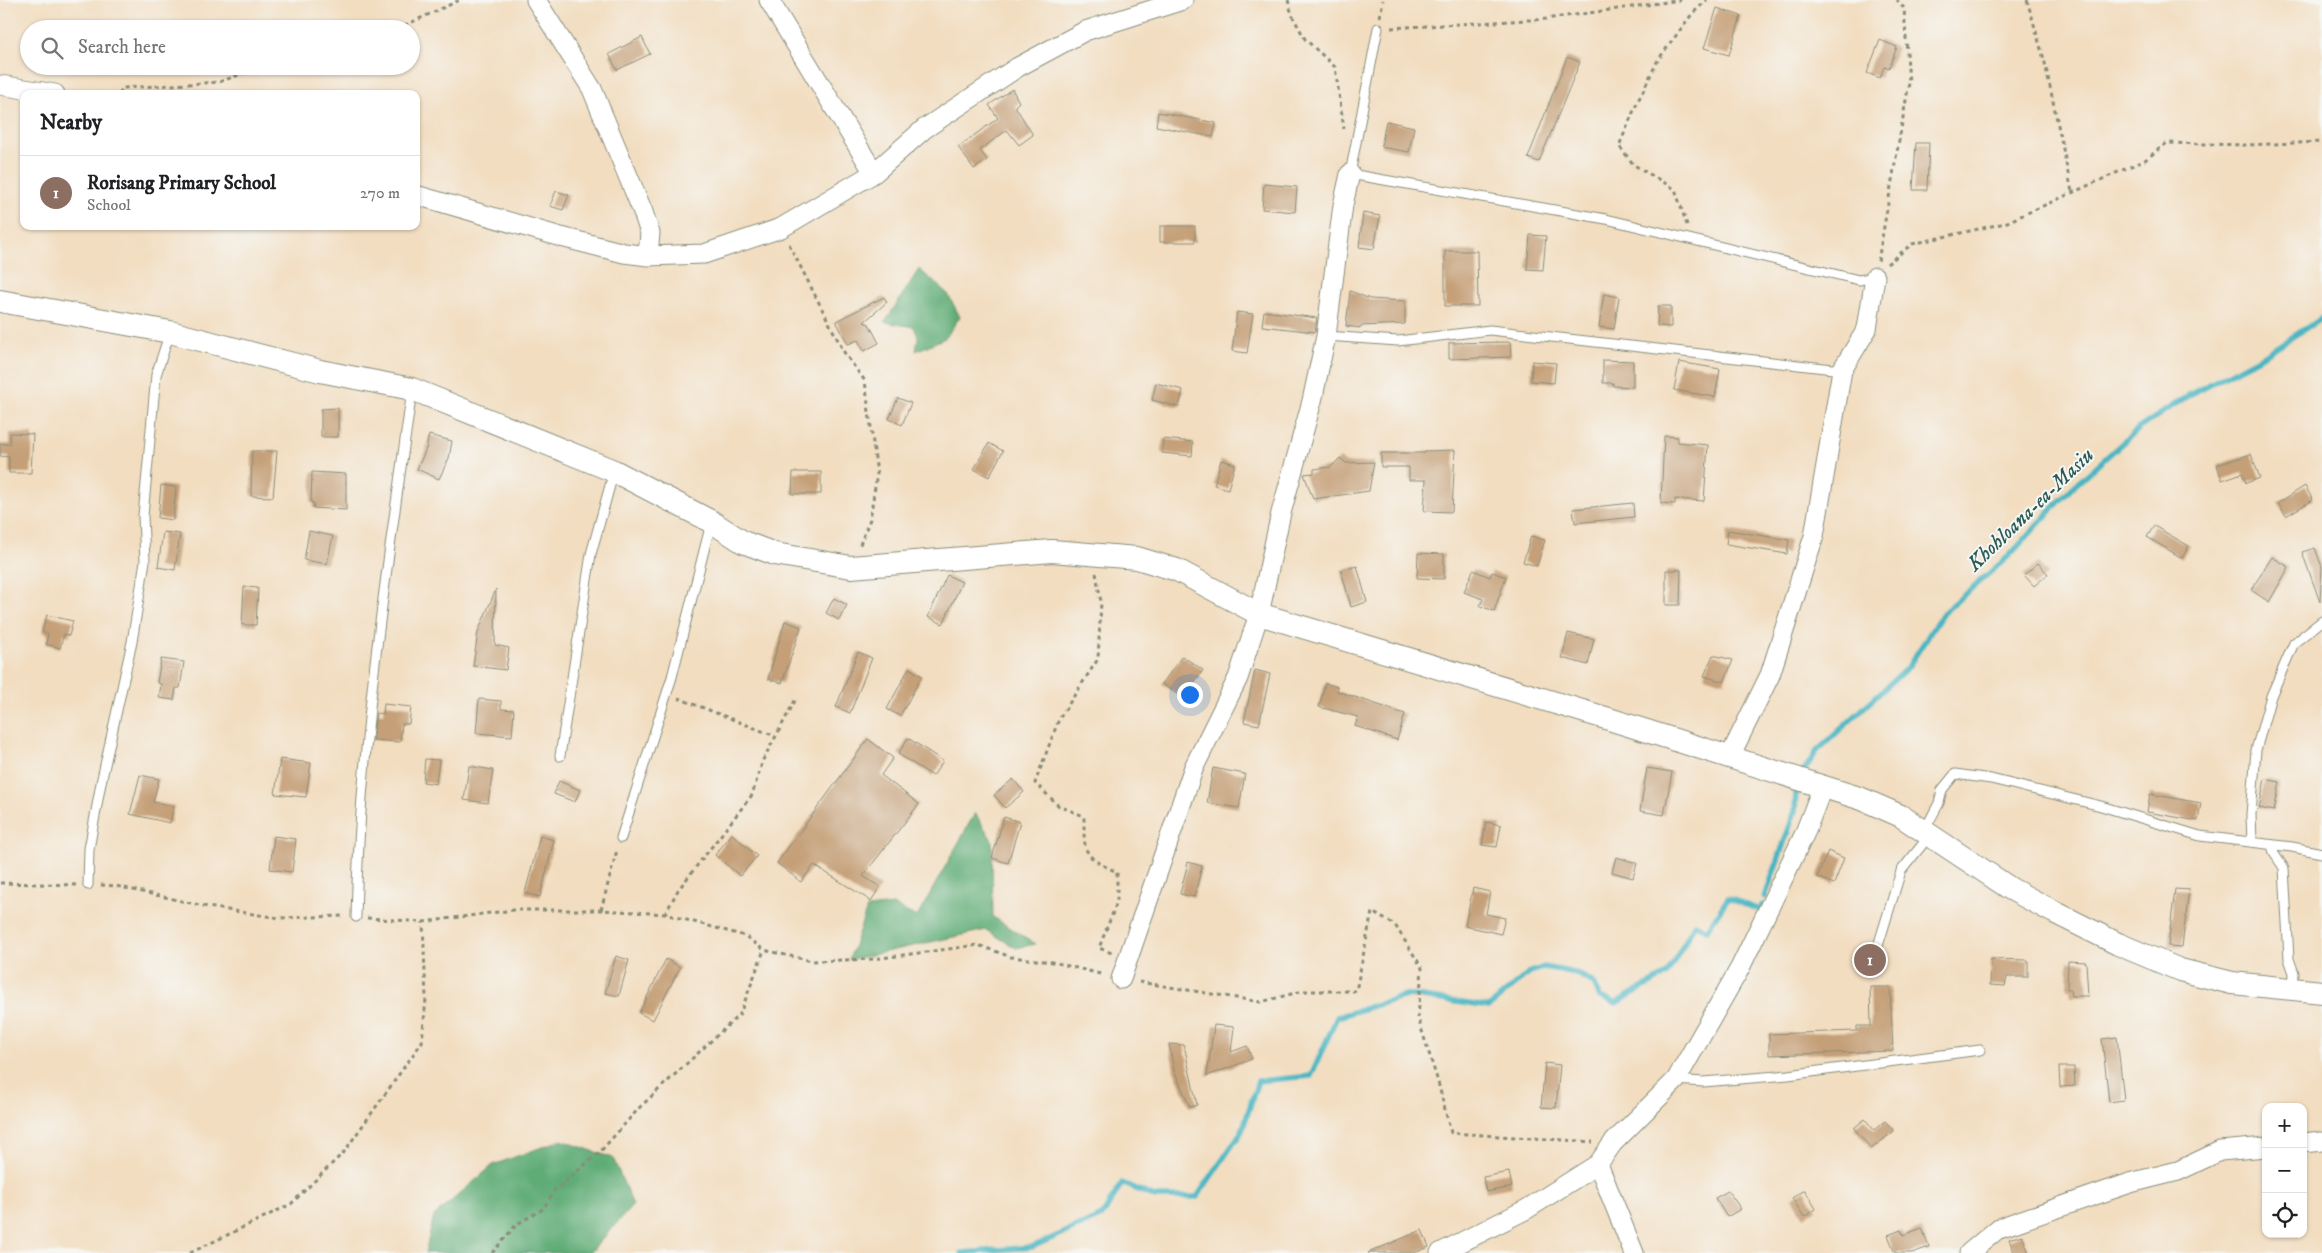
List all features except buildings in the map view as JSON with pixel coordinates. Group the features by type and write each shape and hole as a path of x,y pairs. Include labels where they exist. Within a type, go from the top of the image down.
{"street":[{"path":"536,0 558,31 596,98 650,233 648,256"},
{"path":"769,0 874,173"},
{"path":"420,195 561,237 624,253 648,256 704,254 781,228 874,173 924,129 1018,67 1085,31 1183,0"},
{"path":"0,85 31,90"},
{"path":"1121,978 1194,767 1238,678 1259,614 1281,513 1312,401 1326,336 1343,205 1350,174"},
{"path":"1734,758 1735,746 1770,675 1814,536 1842,370 1866,328 1876,272"},
{"path":"0,301 170,332 320,371 412,389 614,471 712,522 742,542 775,554 850,567 1052,551 1136,558 1177,570 1259,614 1734,758 1862,799 1901,816 2012,889 2118,944 2180,970 2232,983 2322,992"},
{"path":"1440,1253 1527,1209 1598,1164 1612,1143 1676,1080 1740,968 1804,835 1823,786"},
{"path":"2307,1143 2322,1141"},
{"path":"1969,1253 1999,1228 2130,1183 2178,1171 2220,1151 2262,1146"},
{"path":"1598,1164 1634,1253"}],"lane":[{"path":"1378,28 1350,174 1606,219 1859,280 1876,272"},
{"path":"1326,336 1398,341 1490,330 1842,370"},
{"path":"88,885 89,849 100,783 132,642 145,561 143,516 156,375 170,332"},
{"path":"356,917 360,808 368,710 412,389"},
{"path":"560,756 591,554 614,471"},
{"path":"621,838 667,694 712,522"},
{"path":"2252,842 2251,815 2256,750 2271,696 2294,643 2322,621"},
{"path":"1878,946 1901,871 1927,833 1942,790 1955,774 1991,779 2101,806 2200,836 2252,842 2322,854"},
{"path":"2272,845 2274,854 2284,868 2289,959 2294,973 2293,990"},
{"path":"1676,1080 1703,1082 1788,1075 1980,1050"}],"path":[{"path":"417,20 460,0"},
{"path":"1288,0 1292,14 1305,39 1335,67 1345,147 1354,154"},
{"path":"1378,28 1546,19 1681,0"},
{"path":"1693,240 1675,189 1634,165 1619,146 1658,60 1692,14 1707,0"},
{"path":"1876,272 1909,83 1904,8 1897,0"},
{"path":"2027,0 2045,63 2072,192"},
{"path":"121,90 122,88 219,82 239,75"},
{"path":"1876,272 1912,244 2006,223 2145,160 2167,143 2246,145 2322,142"},
{"path":"781,228 800,270 845,354 865,381 877,474 870,519 850,567"},
{"path":"1092,553 1101,602 1098,659 1059,719 1035,783 1059,806 1084,816 1084,848 1095,862 1117,872 1117,902 1099,948 1128,959"},
{"path":"667,694 775,736"},
{"path":"665,914 678,890 752,795 763,760 797,697"},
{"path":"601,910 621,838"},
{"path":"0,883 116,886 208,907 279,918 356,917 424,922 513,910 601,910 665,914 745,936 764,950 812,961 874,959 978,945 1011,957 1053,962 1121,978 1261,1002 1303,991 1356,991 1372,912 1395,925 1422,968 1418,1018 1438,1082 1451,1133 1612,1143"},
{"path":"190,1253 291,1204 344,1152 422,1042 426,999 424,922"},
{"path":"492,1253 517,1224 543,1209 555,1190 599,1153 640,1108 740,1014 764,950"}],"green space":[{"path":"919,269 948,294 960,317 945,338 916,351 918,337 914,327 885,322"},
{"path":"975,813 992,840 993,917 1036,944 1016,948 986,930 849,960 867,908 893,905 917,917"},
{"path":"561,1140 613,1158 633,1205 590,1253 425,1253 434,1216 493,1165"}],"waterway":[{"name":"Khohloana-ea-Masiu","path":"1803,772 1817,751 1908,667 1943,613 2009,556 2071,489 2139,428 2189,395 2259,358 2322,318"},
{"name":"Khohloana-ea-Masiu","path":"1765,897 1795,811 1796,791"},
{"name":"Khohloana-ea-Masiu","path":"962,1253 1032,1247 1102,1216 1122,1183 1155,1197 1197,1197 1242,1131 1258,1081 1311,1076 1337,1017 1409,995 1489,1007 1528,973 1544,967 1576,973 1594,983 1600,997 1616,1003 1667,974 1695,924 1707,930 1728,898 1760,910 1762,905"}],"place":[{"name":"Rorisang Primary School","path":"1870,960"}]}
